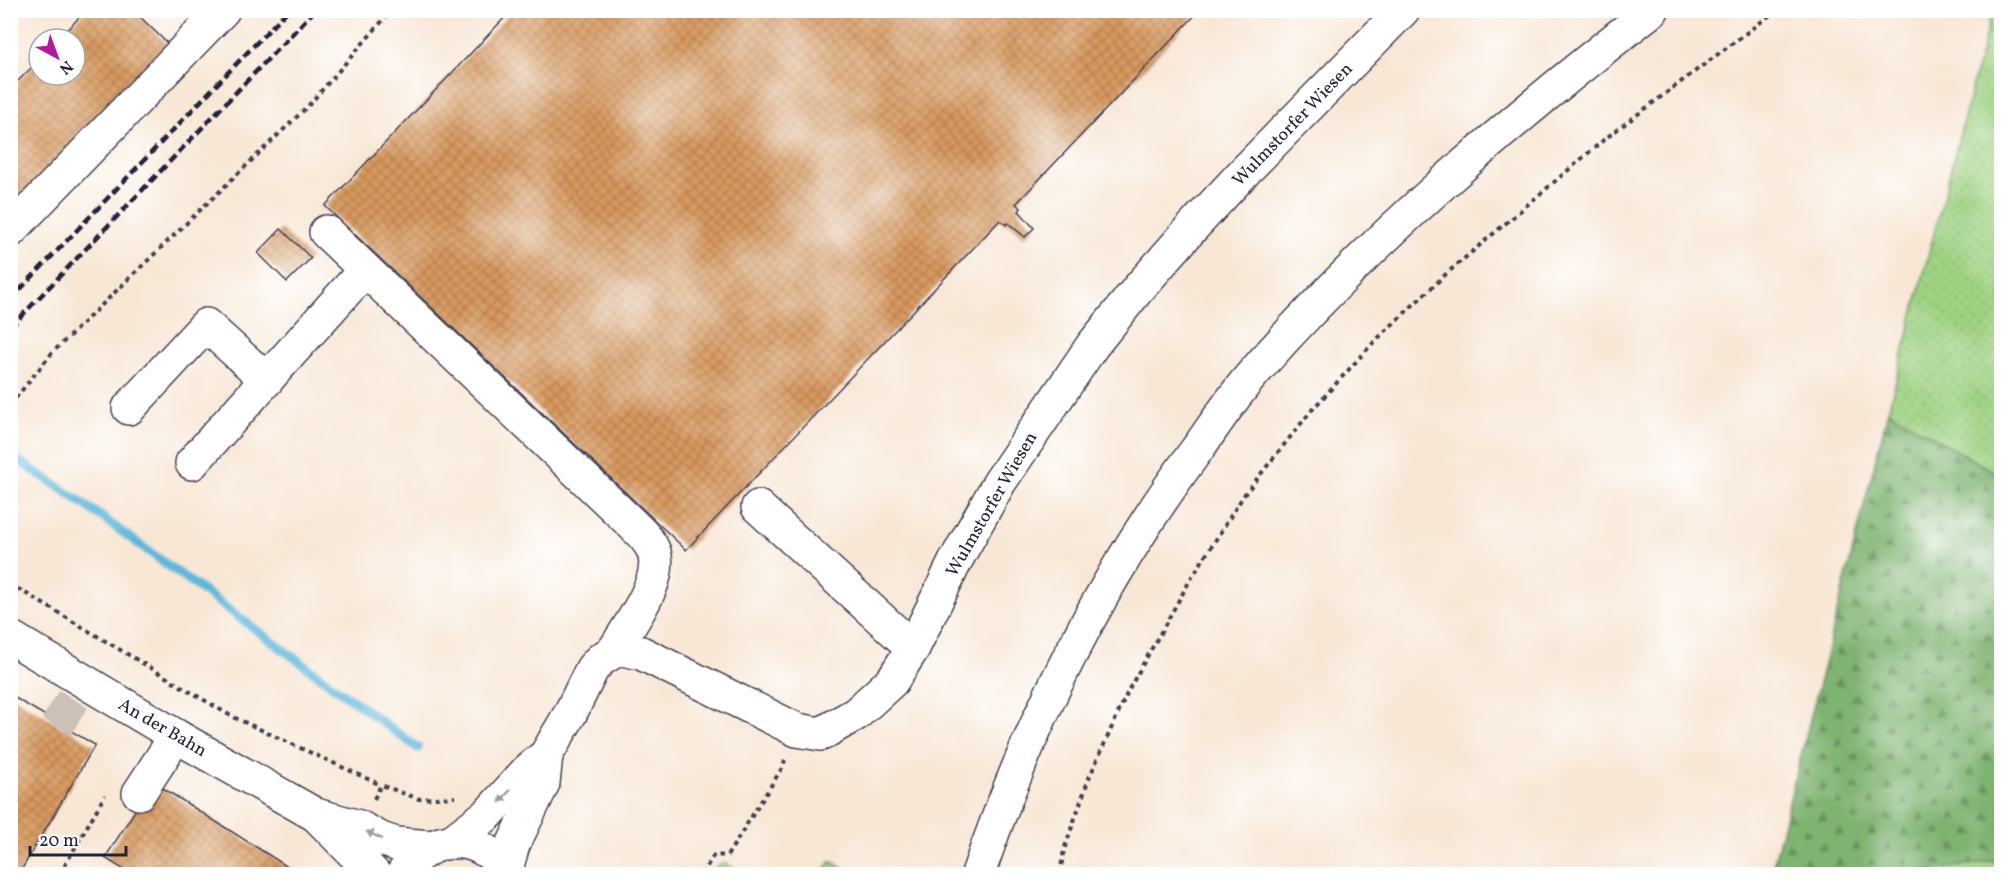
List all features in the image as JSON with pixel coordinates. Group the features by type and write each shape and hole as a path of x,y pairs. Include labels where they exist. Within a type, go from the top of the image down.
{"street":[{"path":"10,231 223,10"},
{"name":"Wulmstorfer Wiesen","path":"614,651 631,650 641,653 797,730 821,734 856,714 892,681 913,648 956,560 999,483 1092,346 1190,230 1403,10"},
{"path":"978,874 1022,756 1082,630 1115,570 1165,492 1250,378 1323,298 1418,204 1500,133 1652,10"},
{"path":"326,232 630,522 650,544 654,552 653,582 614,651 600,660 592,669 570,714 546,755 527,771 488,814 441,845 413,860 403,874"},
{"path":"192,464 365,270"},
{"path":"129,408 206,326 267,380"},
{"path":"758,507 913,648"},
{"name":"An der Bahn","path":"10,637 176,736 316,815 359,827 396,844 441,845"},
{"path":"139,793 176,736"},
{"path":"507,874 513,845 543,783 546,755"},
{"name":"An der Bahn","path":"316,815 374,874"},
{"path":"441,845 472,844 496,858 507,874"}],"path":[{"path":"10,405 51,353 308,106 392,10"},
{"path":"1060,874 1064,850 1089,778 1128,689 1189,582 1244,495 1311,411 1374,342 1455,266 1606,138 1778,10"},
{"path":"10,584 231,716 381,785"},
{"path":"702,874 714,855 727,856 782,768 797,730"},
{"path":"60,874 107,791"}],"green space":[{"path":"1992,11 2001,11 2001,476 1888,411"},
{"path":"1888,411 2001,476 2001,859 1909,874 1771,874"},
{"path":"2001,859 2001,874 1909,874"},
{"path":"831,861 848,872 847,874 822,874"},
{"path":"725,863 744,874 712,874 718,865"},
{"path":"451,867 464,868 478,874 435,874"}],"building":[{"path":"86,10 133,10 168,44 10,207 10,89 27,72 27,87 87,87 87,27 70,27"},
{"path":"512,10 1200,10 1016,204 1034,228 1025,237 1008,223 1006,225 1000,220 686,550 325,206"},
{"path":"281,229 311,258 287,282 258,253"},
{"path":"10,695 95,745 19,874 10,874"},
{"path":"153,782 299,874 131,874 105,858"}],"waterway":[{"path":"10,455 77,499 418,748"}],"tunnel":[{"path":"56,727 84,682"}],"railway":[{"path":"10,300 288,10"},
{"path":"10,328 315,10"}]}
